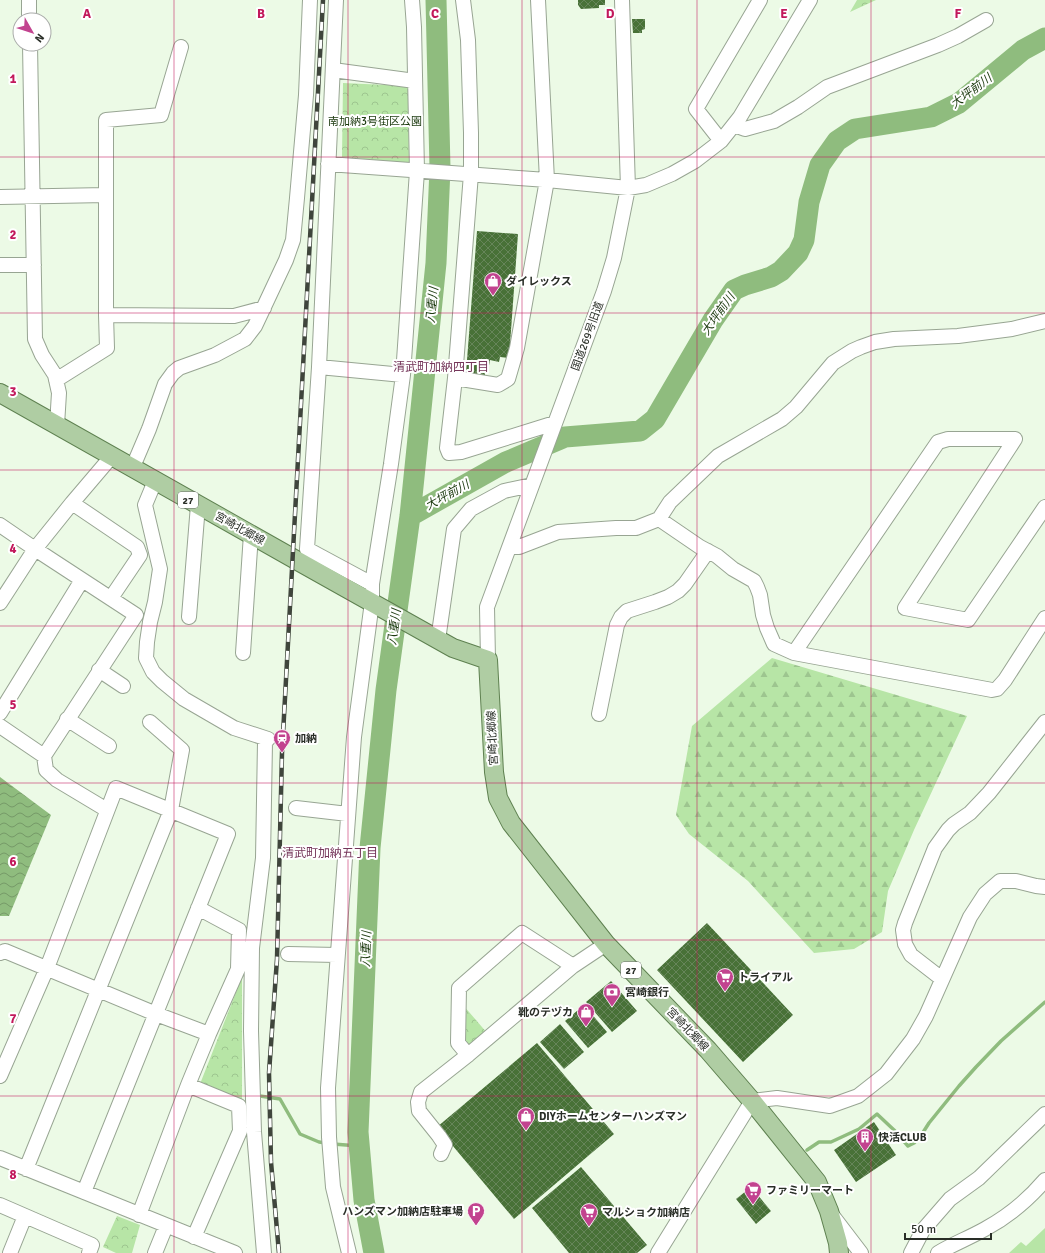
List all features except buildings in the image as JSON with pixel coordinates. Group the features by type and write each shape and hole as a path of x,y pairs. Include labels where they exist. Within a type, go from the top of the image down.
{"main road":[{"name":"宮崎北郷線","path":"0,393 251,534 374,597 434,638 453,648 488,660 494,772 498,798 511,824 606,944 708,1050 752,1101 816,1182 829,1211 838,1243 839,1253"}],"street":[{"path":"29,0 29,12"},
{"path":"132,468 149,429 165,384 173,373 179,368 215,355 245,339 255,326 286,260 293,240 306,94 310,0"},
{"path":"336,0 319,367 307,549 374,597"},
{"path":"349,1253 333,1187 328,1088 354,737 403,375 419,171 412,0"},
{"path":"463,0 468,40 471,125 455,378 447,448 449,453 461,452 554,428"},
{"path":"455,378 498,385 508,379 517,348 547,180 538,0"},
{"name":"国道269号旧道","path":"488,660 487,607 604,291 614,258 628,188 622,0"},
{"path":"721,141 696,109 760,0"},
{"path":"328,164 547,180 628,188 646,185 672,174 695,161 721,141 752,98 810,0"},
{"path":"734,125 745,128 774,121 827,87 938,45 958,36 986,20"},
{"path":"56,380 107,348 106,120 161,115 181,46"},
{"path":"30,52 36,339 42,355 55,375 59,393 57,425"},
{"path":"333,70 415,81"},
{"path":"0,197 106,196"},
{"path":"0,266 34,265"},
{"path":"106,315 234,316 264,308"},
{"path":"510,547 518,547 558,532 636,528 659,518 670,502 718,456 782,420 796,407 833,363 852,351 875,342 894,339 958,336 1004,330 1045,321"},
{"path":"319,367 403,375"},
{"path":"794,653 938,442 948,439 1015,439 905,608 968,620 1045,506"},
{"path":"0,603 35,549 112,456"},
{"path":"155,481 145,505 160,570 150,622 146,658 153,672 184,699 234,728 268,739 265,742 263,858 252,948 251,1031 254,1132 264,1253"},
{"path":"434,638 454,529 470,509 504,491 532,485"},
{"path":"72,503 137,547 140,555 110,598"},
{"path":"189,617 198,505"},
{"path":"659,518 700,547 754,581 758,586 763,615 774,644 794,653 992,690 997,689 1005,680 1044,622"},
{"path":"0,525 136,615 44,756 46,770 57,780 107,810"},
{"path":"243,653 251,534"},
{"path":"598,714 617,625 621,617 627,611 668,597 678,591 685,584 708,551"},
{"path":"0,713 82,580"},
{"path":"99,670 123,686"},
{"path":"67,719 109,746"},
{"path":"26,1169 97,990 171,810 182,750 150,722"},
{"path":"942,979 916,959 904,944 903,937 905,923 935,848 942,837 954,824 970,813 989,793 1045,722"},
{"path":"0,726 44,756"},
{"path":"0,1076 47,968 116,788 228,834 84,1192"},
{"path":"296,808 348,814"},
{"path":"658,1253 752,1101 777,1098 830,1106 858,1096 886,1074 913,1039 926,1016 970,917 985,894 1000,881 1016,880 1045,887"},
{"path":"139,1215 188,1085 238,969 239,930 198,908"},
{"path":"468,1055 458,1044 459,988 522,933 574,966"},
{"path":"441,1154 445,1145 440,1136 420,1111 418,1102 421,1092 468,1055 574,966 606,944"},
{"path":"0,954 5,951 97,990 209,1034"},
{"path":"288,954 337,955"},
{"path":"188,1085 238,1106 240,1131 194,1237"},
{"path":"911,1253 924,1230 950,1199 979,1178 1045,1114"},
{"path":"0,1158 229,1252"},
{"path":"938,1253 985,1229 1013,1211 1045,1180"},
{"path":"0,1205 92,1245 89,1253"},
{"path":"829,1211 861,1253"},
{"path":"10,1253 25,1216"},
{"path":"155,1253 166,1226"}],"green space":[{"path":"857,0 876,0 850,12"},
{"name":"南加納3号街区公園","path":"343,83 408,86 409,163 342,157"},
{"path":"772,658 967,716 914,830 888,891 882,932 854,949 814,953 748,881 689,834 676,815 692,726"},
{"path":"242,977 242,1100 200,1084"},
{"path":"463,1005 488,1034 473,1046 466,1045 463,1040"},
{"path":"117,1216 140,1225 132,1253 116,1253 103,1247"},
{"path":"1045,1228 1045,1253 1009,1253 1021,1242 1026,1246"}],"water":[{"path":"0,777 51,815 9,916 0,916"}],"waterway":[{"name":"八重川","path":"374,1253 364,1200 358,1132 370,848 386,690 410,516 436,263 440,168 436,0"},
{"name":"大坪前川","path":"410,516 506,462 565,437 640,431 655,419 713,320 734,290 771,277 781,271 798,253 804,240 809,202 820,165 837,141 855,129 931,117 959,103 1023,50 1045,38"},
{"path":"807,1150 819,1142 831,1142 859,1129 877,1114 908,1146 914,1143 976,1067 1001,1041 1045,1002"},
{"path":"260,1096 280,1099 300,1134 319,1142 326,1143"},
{"path":"333,1144 359,1146"}],"railway":[{"path":"279,1253 271,1162 269,1073 277,959 282,753 323,0"}],"place":[{"name":"ダイレックス","path":"493,296"},
{"name":"加納","path":"282,753"},
{"name":"トライアル","path":"725,992"},
{"name":"宮崎銀行","path":"612,1007"},
{"name":"靴のテヅカ","path":"586,1027"},
{"name":"DIYホームセンターハンズマン","path":"526,1131"},
{"name":"快活CLUB","path":"865,1152"},
{"name":"ファミリーマート","path":"753,1205"},
{"name":"ハンズマン加納店駐車場","path":"476,1226"},
{"name":"マルショク加納店","path":"589,1227"}],"district":[{"name":"清武町加納四丁目","path":"441,367"},
{"name":"清武町加納五丁目","path":"330,853"}]}
